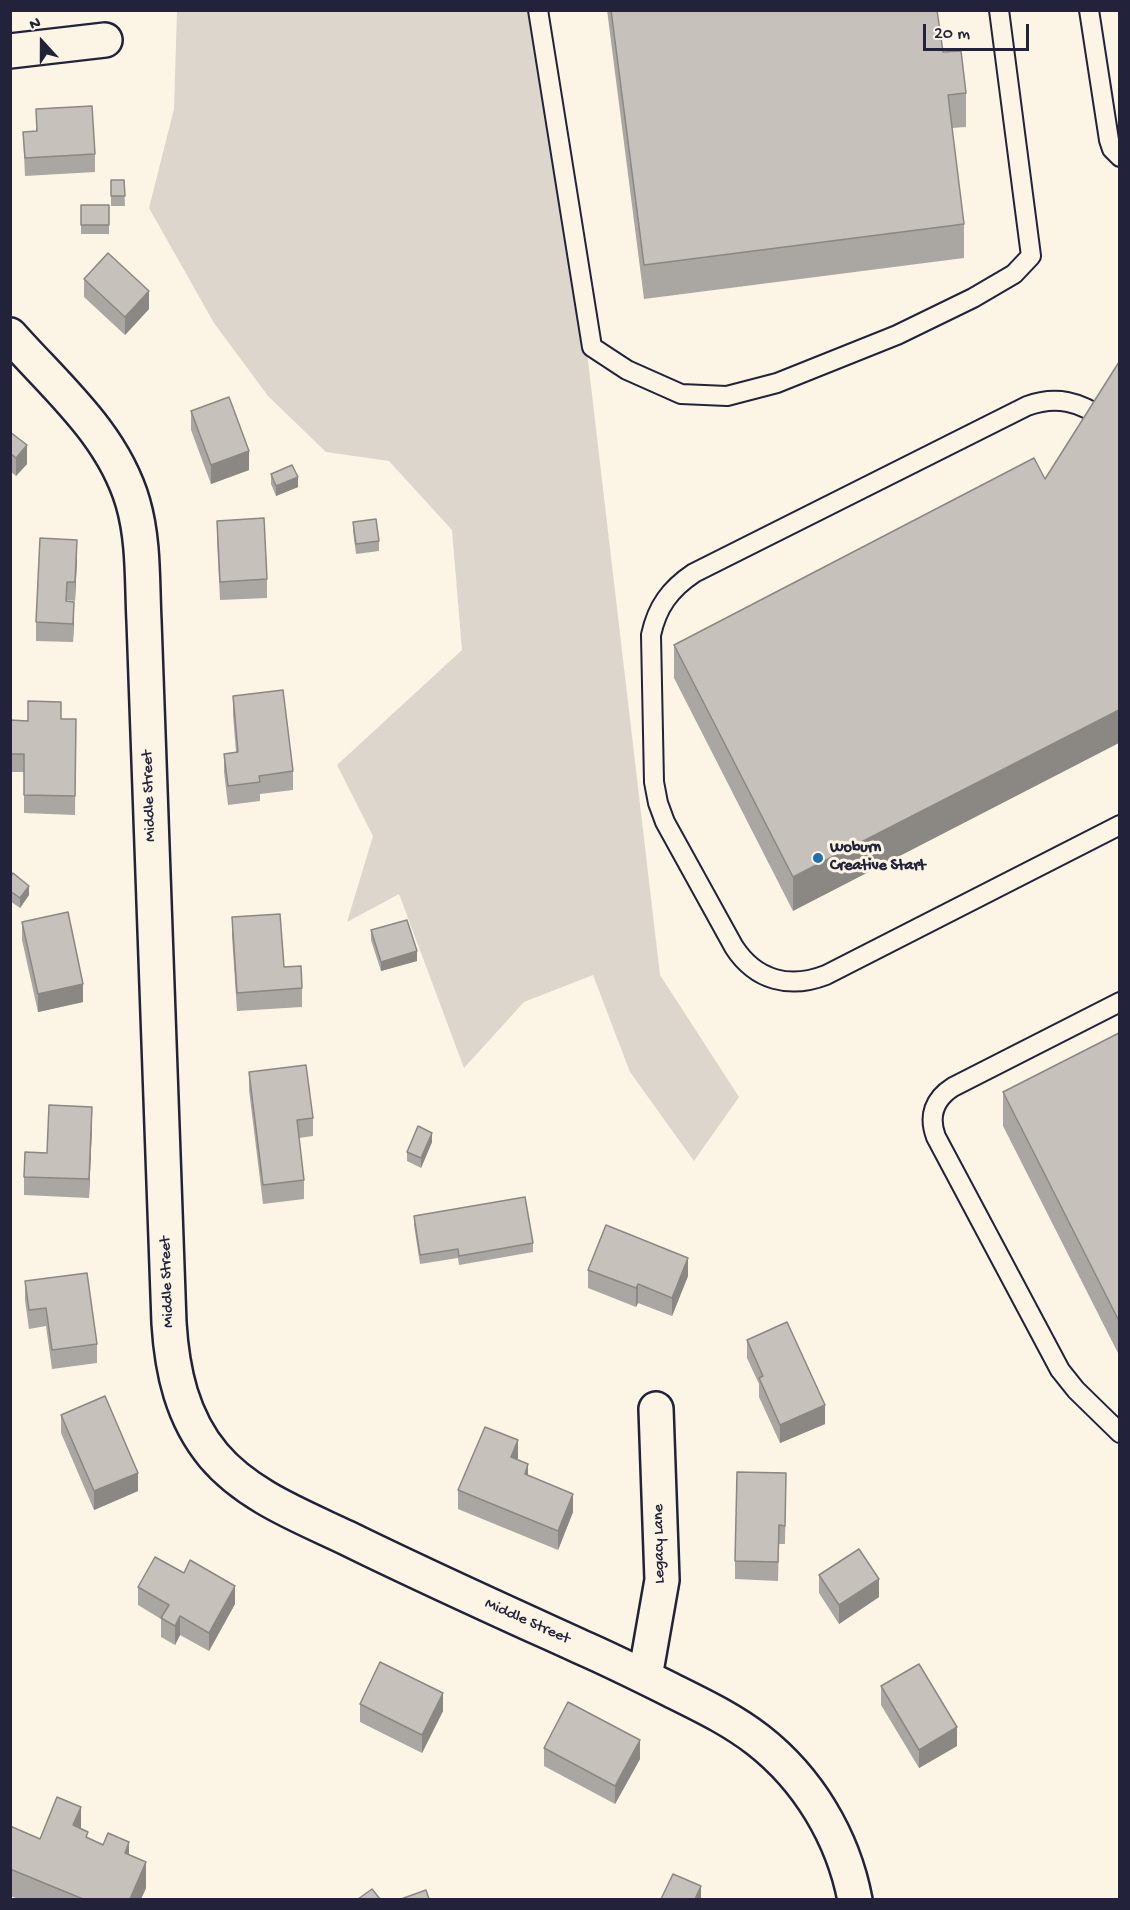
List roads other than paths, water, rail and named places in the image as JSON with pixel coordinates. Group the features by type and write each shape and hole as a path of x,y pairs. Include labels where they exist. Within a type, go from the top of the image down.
{"street":[{"path":"10,51 105,40"},
{"name":"Middle Street","path":"10,334 86,418 108,446 127,486 136,519 142,577 169,1323 175,1376 189,1415 206,1446 229,1471 241,1482 278,1505 645,1677 722,1715 759,1741 811,1798 834,1832 851,1880 855,1899"},
{"name":"Legacy Lane","path":"645,1677 662,1580 656,1409"}],"lane":[{"path":"538,10 592,346 627,370 681,394 727,396 777,383 897,335 973,298 1014,274 1030,256 999,10"},
{"path":"1089,10 1108,140 1119,157"},
{"path":"1105,419 1079,404 1066,400 1033,404 694,573 676,586 662,603 651,635 653,772 658,802 665,822 734,947 755,971 785,982 806,982 826,975 1119,825"},
{"path":"1119,1002 953,1087 937,1101 932,1123 936,1137 1060,1370 1076,1390 1119,1433"}],"place":[{"name":"Woburn Creative Start","path":"818,858"}]}
